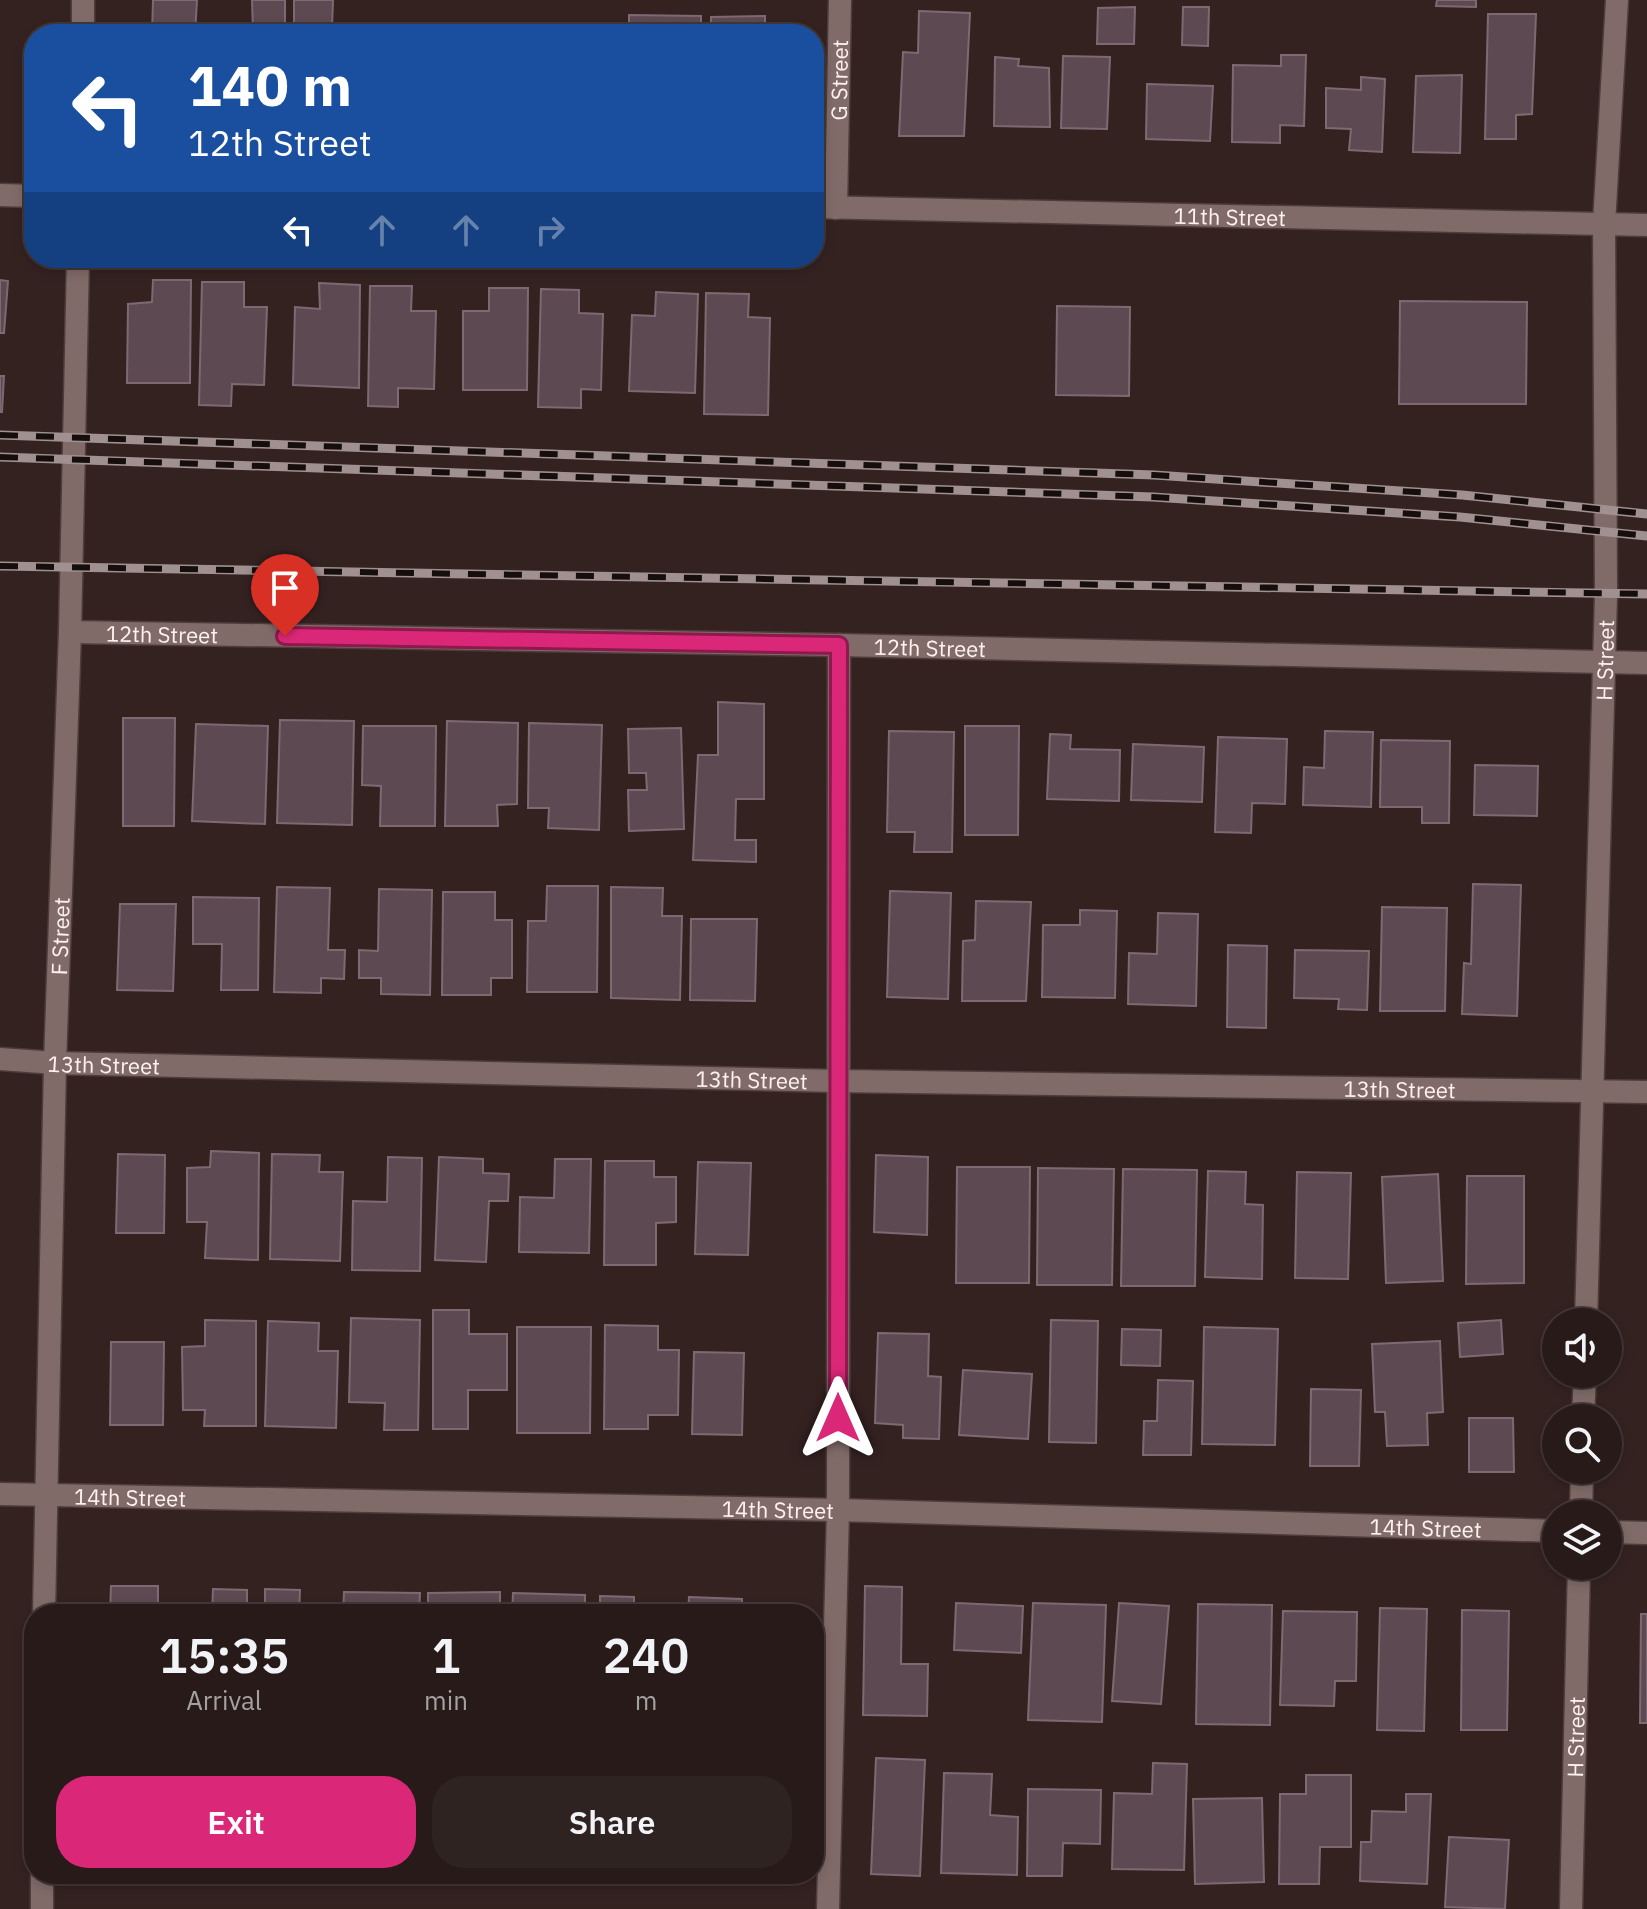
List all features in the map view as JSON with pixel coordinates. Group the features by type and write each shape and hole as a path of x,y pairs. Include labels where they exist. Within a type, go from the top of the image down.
{"street":[{"path":"83,0 83,24"},
{"name":"G Street","path":"825,208 840,0"},
{"name":"H Street","path":"1586,1308 1606,594 1604,224 1617,0"},
{"path":"0,195 24,196"},
{"name":"11th Street","path":"825,208 1647,225"},
{"name":"F Street","path":"44,1604 55,1063 70,632 78,268"},
{"name":"12th Street","path":"70,632 1647,663"},
{"path":"828,1909 838,1510 839,645"},
{"name":"13th Street","path":"0,1059 55,1063 837,1081 1647,1092"},
{"name":"14th Street","path":"0,1494 838,1510 1542,1531"},
{"path":"1622,1532 1647,1533"},
{"name":"H Street","path":"1571,1909 1579,1580"},
{"path":"42,1884 42,1909"}],"building":[{"path":"153,0 197,0 196,24 152,24"},
{"path":"252,0 285,0 285,24 253,24"},
{"path":"294,0 333,0 332,24 294,24"},
{"path":"1437,0 1476,0 1476,7 1436,6"},
{"path":"1135,7 1134,44 1097,44 1098,8"},
{"path":"1183,7 1209,7 1208,46 1182,45"},
{"path":"919,11 970,13 964,136 899,136 903,52 918,53"},
{"path":"1488,14 1536,14 1532,114 1516,115 1516,139 1485,139"},
{"path":"629,15 701,16 701,24 629,24"},
{"path":"765,16 765,24 711,24 711,17"},
{"path":"1281,55 1306,55 1304,126 1280,125 1280,143 1232,142 1233,65 1281,66"},
{"path":"1063,56 1110,57 1107,129 1061,128"},
{"path":"995,57 1019,59 1018,66 1049,68 1050,127 994,126"},
{"path":"1462,75 1460,153 1413,152 1416,76"},
{"path":"1361,77 1385,79 1382,152 1349,150 1351,129 1326,128 1326,88 1361,90"},
{"path":"1147,84 1213,86 1210,141 1146,139"},
{"path":"0,280 8,281 4,333 0,333"},
{"path":"153,280 191,280 190,383 127,383 128,304 152,302"},
{"path":"202,282 244,282 244,307 267,307 264,385 232,384 231,406 199,405"},
{"path":"319,283 360,285 359,388 293,385 295,307 320,309"},
{"path":"370,286 412,286 411,311 436,311 434,389 398,388 398,407 368,406"},
{"path":"489,288 528,288 527,390 463,390 463,311 489,311"},
{"path":"541,289 579,290 579,313 603,314 601,390 581,389 581,408 538,407"},
{"path":"656,292 698,294 695,393 629,391 632,315 655,316"},
{"path":"706,293 749,294 748,317 770,318 768,415 704,414"},
{"path":"1400,301 1527,302 1526,404 1399,404"},
{"path":"1057,306 1130,307 1129,396 1056,395"},
{"path":"0,376 4,376 2,412 0,412"},
{"path":"718,702 764,704 764,799 736,799 735,840 756,840 756,862 693,860 698,755 718,755"},
{"path":"123,718 175,718 174,826 123,826"},
{"path":"280,720 354,721 352,825 277,823"},
{"path":"447,721 518,723 517,804 497,805 498,826 445,826"},
{"path":"529,723 602,725 599,830 548,828 549,808 528,808"},
{"path":"196,724 268,726 265,824 192,821"},
{"path":"363,726 436,726 435,826 380,826 381,786 362,785"},
{"path":"965,726 1019,726 1018,835 965,835"},
{"path":"681,728 684,829 629,831 628,790 647,790 646,773 629,773 628,729"},
{"path":"889,731 954,732 952,852 914,852 915,832 887,832"},
{"path":"1325,731 1373,732 1371,807 1303,805 1304,767 1324,768"},
{"path":"1050,734 1071,735 1070,749 1120,750 1119,801 1047,799"},
{"path":"1218,737 1287,739 1285,804 1252,803 1251,833 1215,832"},
{"path":"1381,740 1450,741 1449,823 1422,823 1422,807 1380,807"},
{"path":"1133,744 1204,747 1202,802 1131,800"},
{"path":"1475,765 1538,766 1537,816 1474,815"},
{"path":"1473,884 1521,885 1517,1016 1462,1014 1464,963 1471,964"},
{"path":"547,886 598,886 597,992 527,992 528,921 546,921"},
{"path":"277,887 330,888 328,950 345,950 344,979 321,978 321,993 274,992"},
{"path":"611,887 663,888 662,916 682,916 680,1000 611,998"},
{"path":"379,889 432,890 430,995 381,994 381,978 359,978 359,950 378,951"},
{"path":"890,891 951,893 948,999 887,997"},
{"path":"443,892 495,892 495,920 512,920 512,978 491,978 491,995 442,995"},
{"path":"193,897 259,898 258,990 221,990 222,944 193,944"},
{"path":"976,901 1031,902 1026,1001 962,1001 963,941 975,940"},
{"path":"120,904 176,904 173,991 117,990"},
{"path":"1382,907 1447,908 1445,1011 1380,1011"},
{"path":"1080,910 1117,911 1115,998 1042,997 1043,925 1080,925"},
{"path":"1158,913 1198,914 1196,1006 1128,1004 1129,953 1157,954"},
{"path":"691,919 757,919 755,1001 690,1000"},
{"path":"1228,945 1267,946 1266,1028 1227,1027"},
{"path":"1295,950 1369,951 1367,1010 1338,1009 1339,999 1294,998"},
{"path":"211,1151 259,1153 258,1260 205,1258 207,1222 187,1222 187,1168 210,1167"},
{"path":"118,1154 165,1155 164,1233 116,1233"},
{"path":"272,1154 320,1155 319,1172 343,1172 340,1261 270,1259"},
{"path":"876,1155 928,1157 927,1235 874,1232"},
{"path":"388,1157 422,1158 420,1271 352,1270 353,1201 387,1202"},
{"path":"439,1157 483,1159 483,1173 509,1174 508,1201 489,1201 486,1262 435,1260"},
{"path":"555,1159 591,1159 589,1253 519,1252 520,1197 554,1198"},
{"path":"605,1161 654,1161 654,1177 676,1177 676,1222 656,1223 656,1265 604,1265"},
{"path":"698,1162 751,1163 748,1255 695,1254"},
{"path":"957,1167 1030,1167 1029,1283 956,1283"},
{"path":"1038,1168 1114,1169 1112,1285 1037,1285"},
{"path":"1123,1169 1197,1170 1195,1286 1121,1286"},
{"path":"1208,1171 1246,1172 1245,1204 1263,1205 1262,1279 1205,1277"},
{"path":"1297,1172 1351,1173 1348,1279 1295,1278"},
{"path":"1438,1174 1443,1281 1386,1283 1382,1177"},
{"path":"1467,1176 1524,1176 1524,1283 1466,1284"},
{"path":"433,1310 469,1310 469,1334 507,1334 507,1390 468,1390 468,1429 433,1429"},
{"path":"351,1318 420,1320 418,1430 384,1430 385,1403 349,1402"},
{"path":"205,1320 256,1321 256,1426 204,1426 205,1410 183,1410 182,1347 205,1346"},
{"path":"1051,1320 1098,1321 1096,1443 1049,1442"},
{"path":"1501,1320 1503,1354 1460,1357 1458,1323"},
{"path":"268,1321 319,1323 318,1351 338,1351 336,1428 265,1426"},
{"path":"605,1325 658,1326 658,1350 679,1350 678,1415 648,1415 648,1429 604,1429"},
{"path":"517,1327 591,1327 590,1433 517,1433"},
{"path":"1204,1327 1278,1329 1275,1445 1202,1444"},
{"path":"1122,1329 1161,1330 1160,1366 1121,1365"},
{"path":"878,1333 929,1334 928,1376 941,1377 939,1439 903,1438 903,1425 875,1423"},
{"path":"1440,1341 1443,1412 1427,1413 1428,1445 1387,1446 1385,1412 1375,1412 1372,1344"},
{"path":"111,1342 164,1342 163,1425 110,1425"},
{"path":"694,1352 744,1353 742,1435 692,1434"},
{"path":"963,1370 1032,1374 1028,1439 959,1435"},
{"path":"1158,1380 1193,1381 1191,1455 1143,1455 1144,1421 1157,1421"},
{"path":"1311,1389 1361,1390 1359,1466 1310,1466"},
{"path":"1469,1418 1513,1418 1514,1472 1469,1472"},
{"path":"111,1586 158,1586 158,1604 110,1604"},
{"path":"865,1586 902,1587 901,1664 928,1664 927,1716 863,1715"},
{"path":"213,1589 247,1590 247,1604 212,1604"},
{"path":"265,1589 300,1590 299,1604 265,1604"},
{"path":"344,1592 420,1593 419,1604 343,1604"},
{"path":"500,1592 500,1604 428,1604 428,1593"},
{"path":"513,1593 585,1595 585,1604 512,1604"},
{"path":"600,1596 634,1597 634,1604 600,1604"},
{"path":"689,1597 742,1599 742,1604 689,1604"},
{"path":"956,1603 1023,1606 1021,1653 954,1650"},
{"path":"1033,1603 1106,1605 1102,1722 1028,1720"},
{"path":"1119,1603 1169,1606 1161,1704 1112,1701"},
{"path":"1198,1604 1272,1605 1270,1725 1196,1724"},
{"path":"1380,1608 1427,1609 1424,1731 1377,1730"},
{"path":"1462,1610 1509,1611 1507,1730 1461,1730"},
{"path":"1283,1611 1357,1612 1356,1681 1335,1681 1334,1706 1280,1705"},
{"path":"1641,1614 1647,1614 1647,1723 1640,1723"},
{"path":"876,1758 925,1760 920,1876 871,1874"},
{"path":"1153,1763 1187,1764 1184,1870 1112,1869 1114,1793 1152,1794"},
{"path":"944,1773 992,1774 990,1815 1018,1817 1017,1875 941,1873"},
{"path":"1306,1775 1351,1775 1351,1847 1320,1847 1319,1884 1279,1884 1280,1794 1306,1794"},
{"path":"1028,1789 1101,1790 1100,1844 1063,1843 1062,1876 1027,1876"},
{"path":"1406,1794 1431,1794 1427,1884 1360,1881 1361,1842 1371,1842 1372,1811 1406,1812"},
{"path":"1262,1798 1264,1882 1195,1884 1193,1799"},
{"path":"1449,1837 1509,1840 1505,1909 1445,1907"}],"railway":[{"path":"0,435 1154,475 1462,495 1647,514"},
{"path":"0,457 1153,497 1460,517 1647,536"},
{"path":"0,566 1647,594"}],"route":[{"path":"285,636 839,645 838,1418"}]}
